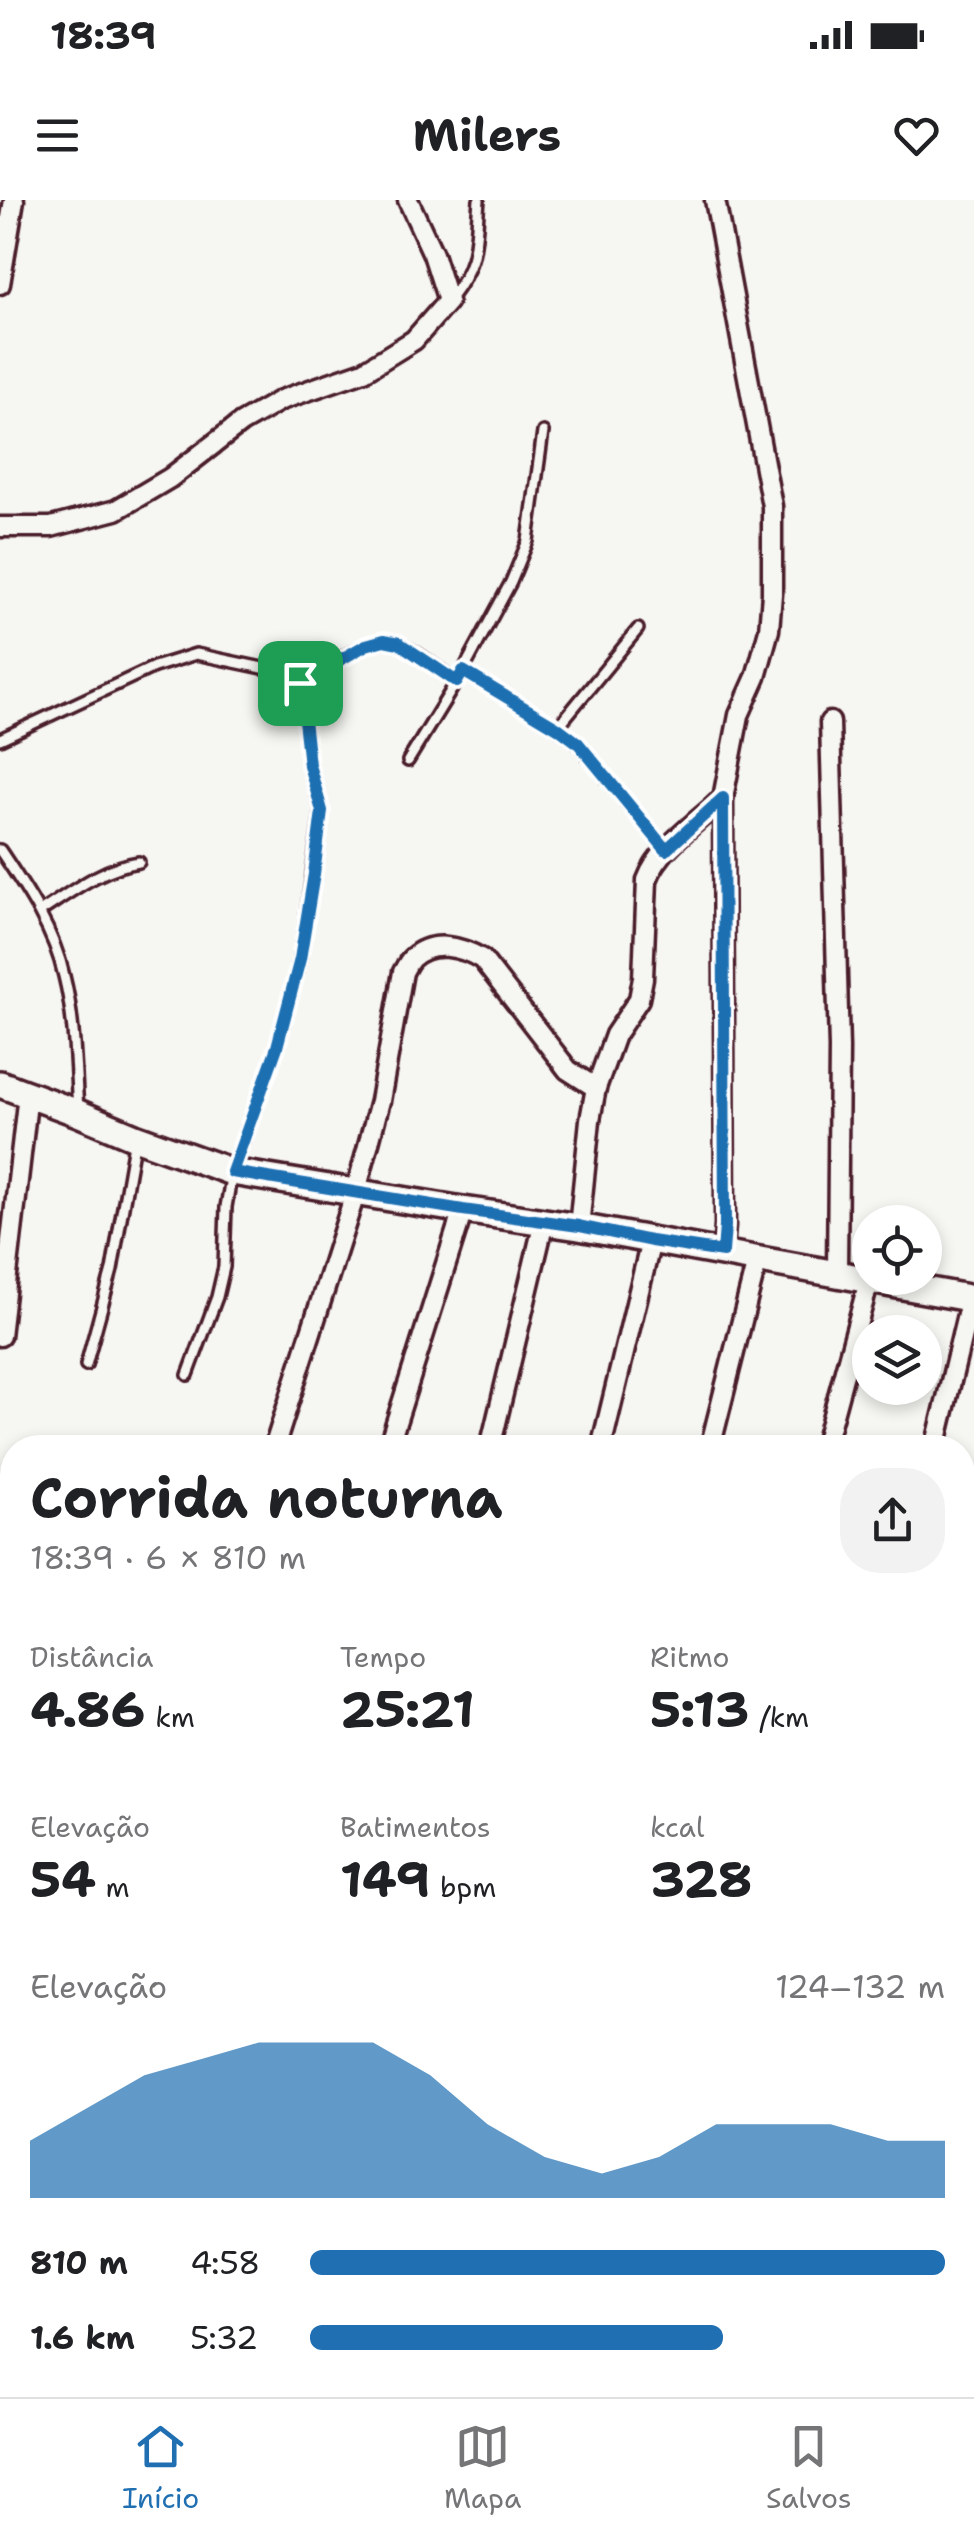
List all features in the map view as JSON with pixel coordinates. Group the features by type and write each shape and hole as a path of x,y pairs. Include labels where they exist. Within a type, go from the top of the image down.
{"street":[{"path":"0,284 14,200"},
{"path":"0,526 51,526 116,510 170,478 241,423 281,400 364,371 414,340 448,301 433,254 408,200"},
{"path":"715,200 772,506 773,551 769,630 756,677 739,716 723,798 723,1252"},
{"path":"830,722 839,1048 837,1272"},
{"path":"579,1226 596,1088 615,1035 638,999 643,978 650,871 666,850 723,798"},
{"path":"278,1435 356,1191 380,1101 403,972 413,956 445,946 465,949 482,959 568,1070 596,1088"},
{"path":"0,1084 232,1172 579,1226 852,1276"},
{"path":"0,1336 28,1094"},
{"path":"392,1435 463,1210"},
{"path":"493,1435 544,1222"},
{"path":"604,1435 651,1241"},
{"path":"713,1435 757,1261"},
{"path":"938,1435 972,1299 942,1293"},
{"path":"827,1435 865,1295"}],"lane":[{"path":"448,301 465,280 474,258 479,200"},
{"path":"408,761 463,671 511,582 528,541 543,432"},
{"path":"558,728 638,629"},
{"path":"300,683 366,645 384,640 399,643 457,682"},
{"path":"0,739 154,666 196,654 278,672 300,683"},
{"path":"463,671 578,743 666,850"},
{"path":"188,1376 217,1297 224,1267 226,1207 232,1172 277,1047 300,959 314,874 322,811 309,765 300,683"},
{"path":"0,850 40,912 64,972 72,1018 78,1113"},
{"path":"40,912 106,870 139,862"},
{"path":"86,1366 115,1255 135,1137"}],"route":[{"path":"384,640 399,643 457,682 463,671 578,743 666,850 723,798 723,1252 232,1172 277,1047 300,959 314,874 322,811 309,765 300,683 366,645 384,640"}]}
